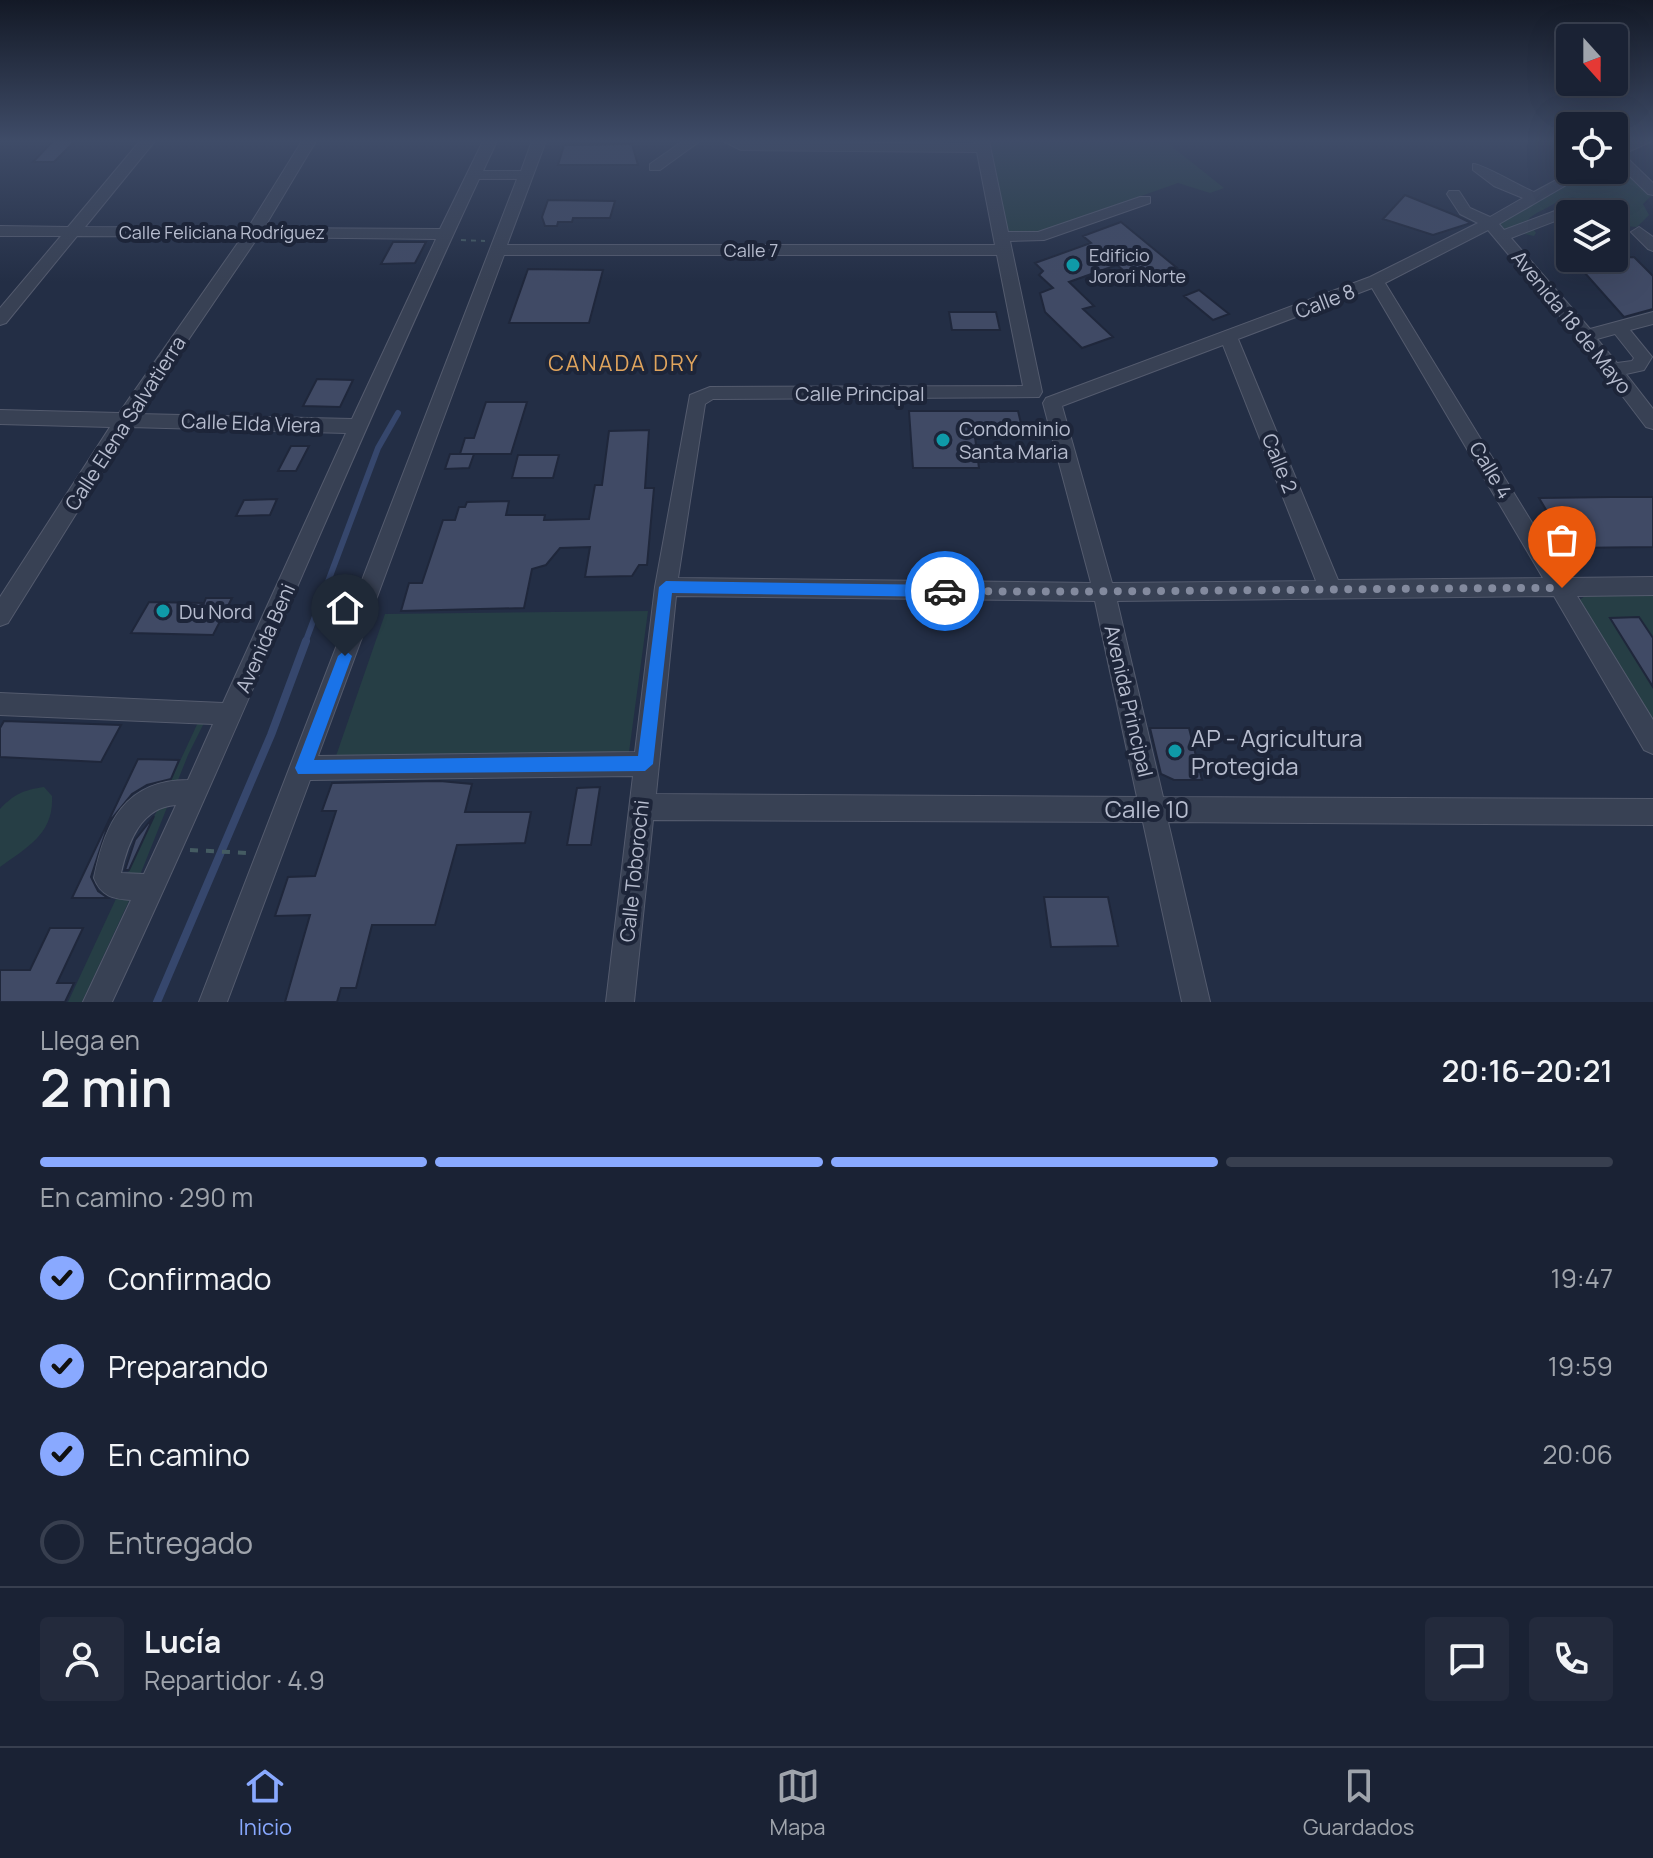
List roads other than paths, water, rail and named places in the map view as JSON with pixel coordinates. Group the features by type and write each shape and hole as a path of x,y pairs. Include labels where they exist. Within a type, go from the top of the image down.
{"street":[{"path":"0,319 110,188"},
{"name":"Calle Elena Salvatierra","path":"0,616 125,419 281,188"},
{"name":"Avenida Beni","path":"97,1002 232,714 443,236 468,188"},
{"path":"213,1002 522,188"},
{"name":"Avenida Principal","path":"992,188 1043,398 1104,592 1196,1002"},
{"path":"1510,188 1535,198"},
{"name":"Calle 8","path":"1043,398 1229,338 1376,281 1496,230 1535,198 1553,188"},
{"name":"Avenida 18 de Mayo","path":"1454,194 1465,211 1496,230 1586,336 1653,422"},
{"name":"Calle 7","path":"500,246 1003,243 1039,237 1145,200"},
{"path":"1496,230 1556,213"},
{"name":"Calle Feliciana Rodríguez","path":"0,231 443,236"},
{"path":"1639,232 1653,246"},
{"name":"Calle 4","path":"1376,281 1653,742"},
{"path":"1586,336 1653,318"},
{"path":"1613,370 1638,366 1643,357 1619,328"},
{"name":"Calle 2","path":"1229,338 1330,588"},
{"name":"Calle Principal","path":"693,407 701,396 710,393 1043,398"},
{"name":"Calle Toborochi","path":"620,1002 666,587 693,407"},
{"name":"Calle Elda Viera","path":"0,417 358,426"},
{"path":"666,587 1104,592 1653,586"},
{"path":"0,704 232,714"},
{"path":"303,768 645,764"},
{"path":"110,1002 150,893 116,886 107,878 122,834 147,799 165,794 196,793"},
{"name":"Calle 10","path":"640,807 1653,812"}],"waterway":[{"path":"305,643 378,448 398,413"},
{"path":"157,1002 271,735 306,641"}],"place":[{"name":"Edificio Jorori Norte","path":"1073,265"},
{"name":"Condominio Santa Maria","path":"943,440"},
{"name":"Du Nord","path":"163,611"},
{"name":"AP - Agricultura Protegida","path":"1175,751"}],"district":[{"name":"CANADA DRY","path":"624,363"}]}
